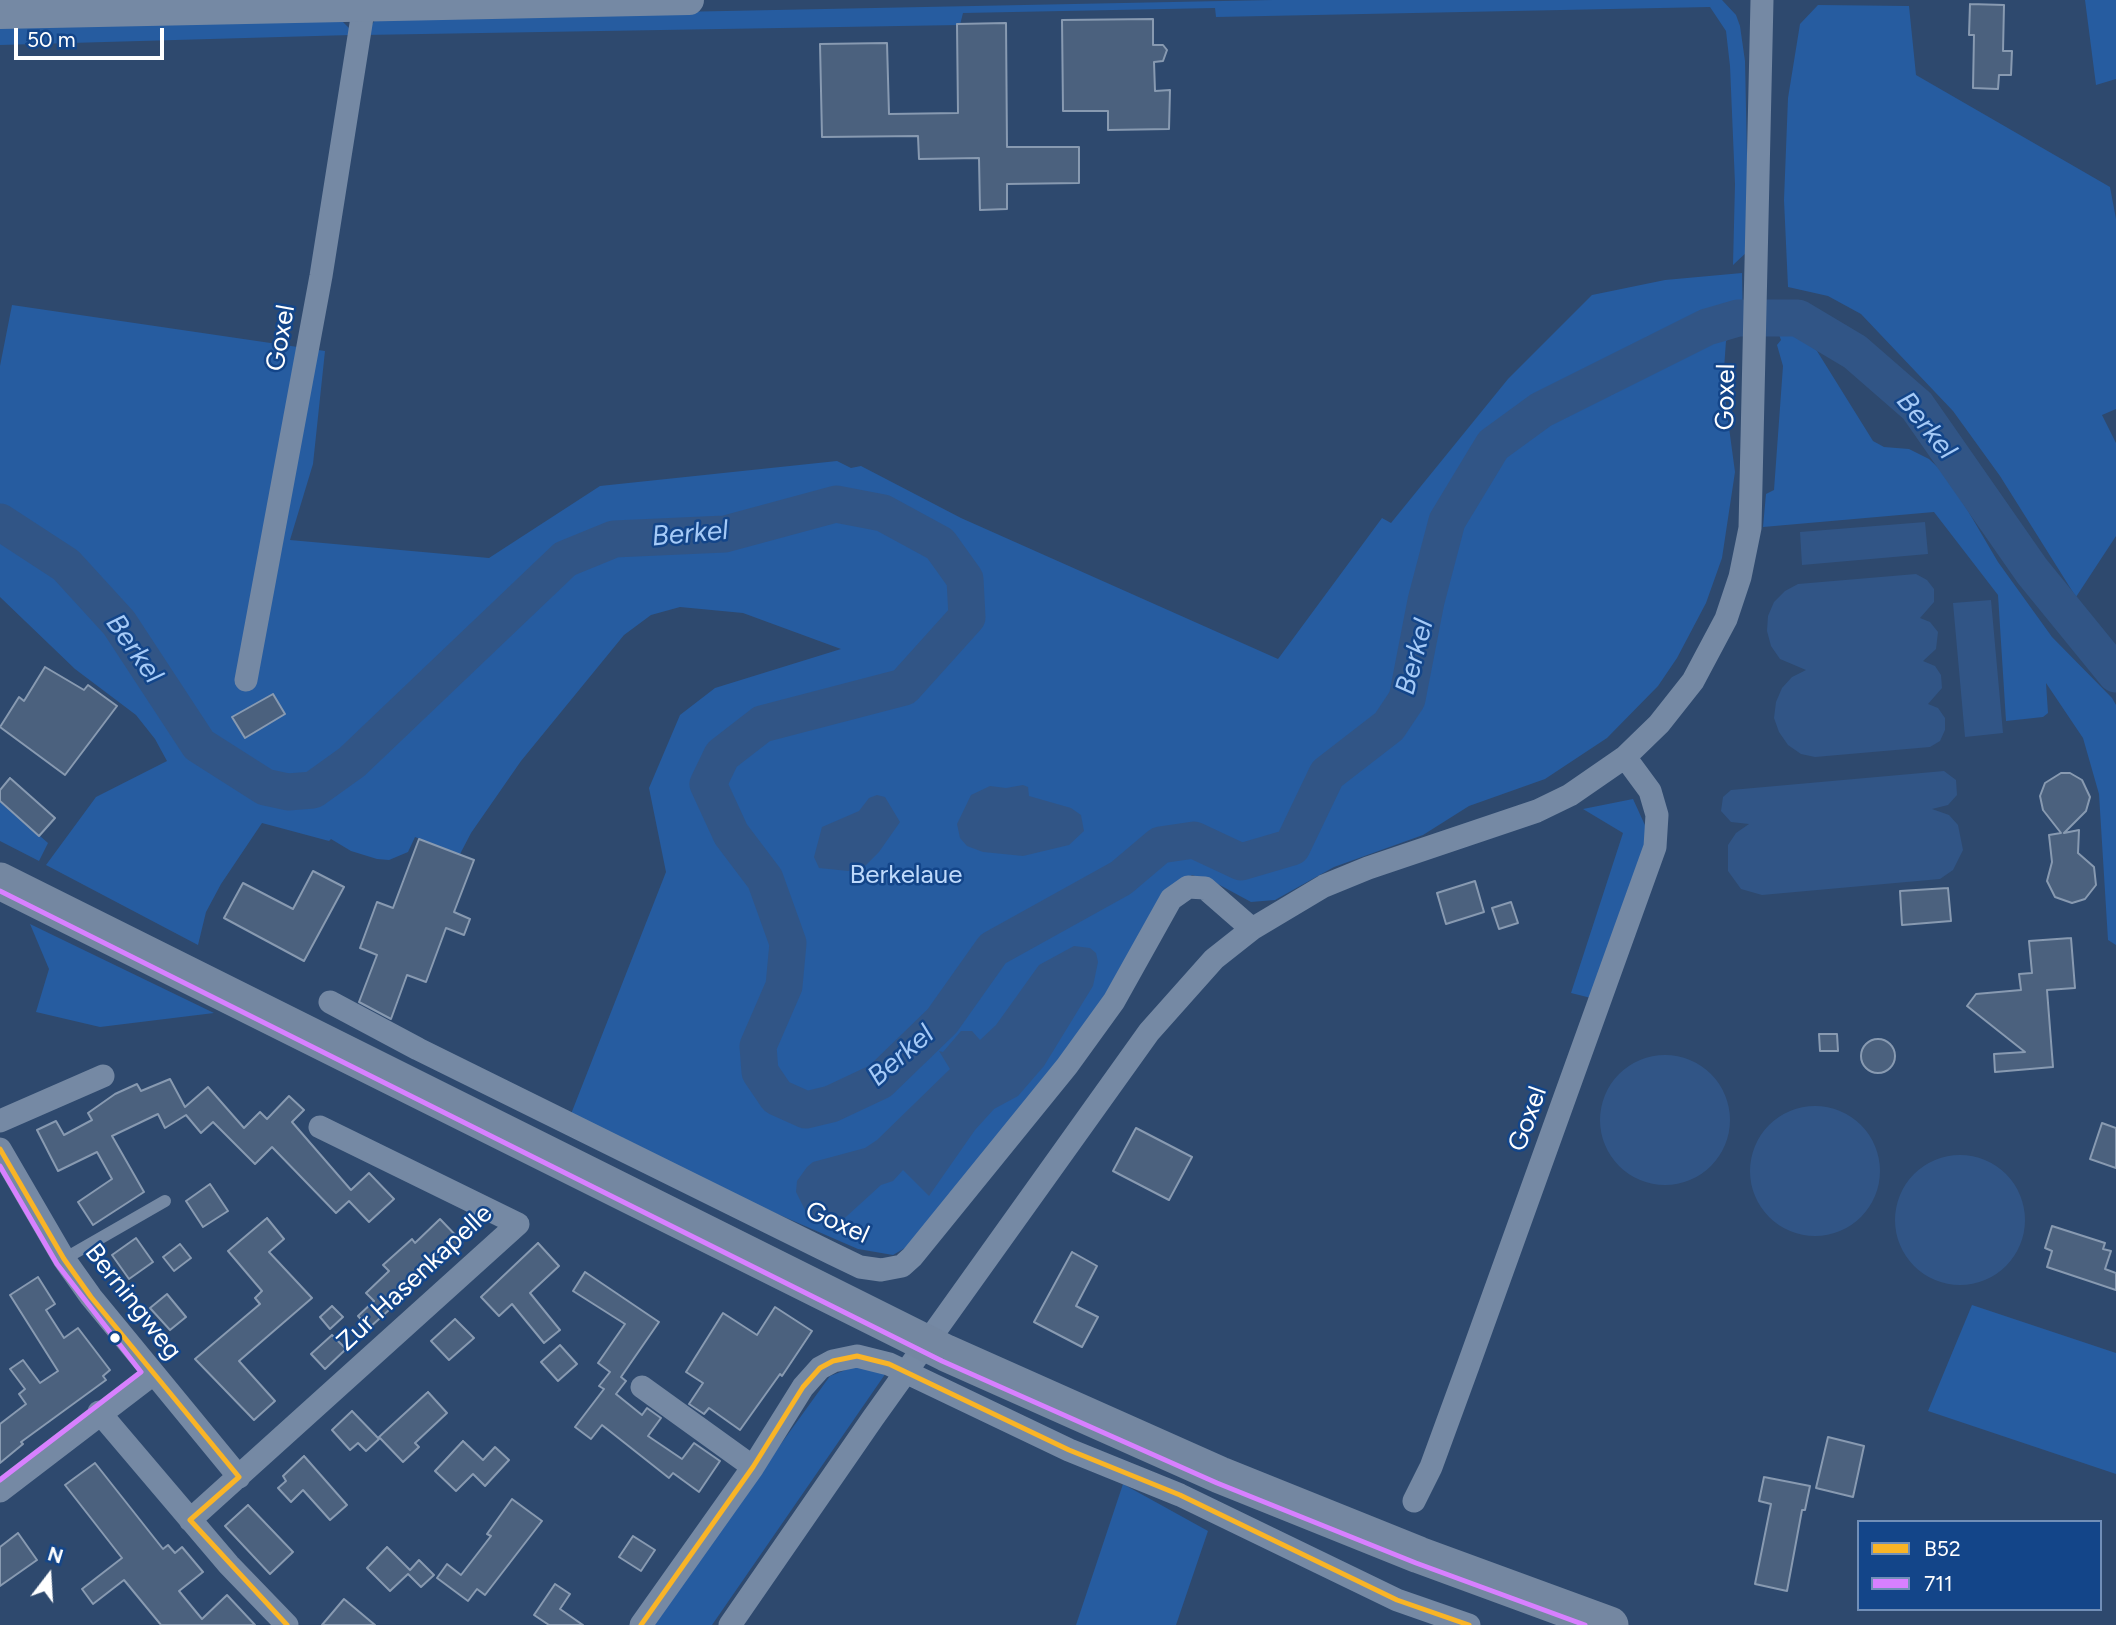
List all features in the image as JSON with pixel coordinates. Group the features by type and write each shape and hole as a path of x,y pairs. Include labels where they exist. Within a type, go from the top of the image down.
{"main road":[{"path":"0,881 946,1353 1220,1475 1419,1555 1610,1625"}],"street":[{"path":"0,13 689,0"},
{"name":"Goxel","path":"730,1625 873,1418 1149,1032 1214,958 1286,906 1335,882 1554,804 1625,757 1659,724 1693,681 1730,609 1750,528 1762,0"},
{"name":"Goxel","path":"246,680 321,276 364,5"},
{"name":"Goxel","path":"1414,1501 1431,1467 1655,847 1657,816 1650,791 1625,757"},
{"name":"Goxel","path":"330,1002 418,1049 820,1248 860,1267 881,1270 902,1266 912,1256 1067,1066 1114,1001 1171,899 1188,887 1205,888 1251,929"},
{"path":"0,1121 103,1076"},
{"name":"Zur Hasenkapelle","path":"190,1520 518,1224 320,1127"},
{"name":"Berningweg","path":"0,1149 64,1259 153,1374 239,1476"},
{"path":"641,1625 753,1467 803,1387 820,1368 846,1357 869,1357 1069,1450 1180,1495 1397,1600 1469,1625"},
{"path":"0,1491 99,1412 153,1374"},
{"path":"642,1387 753,1467"},
{"path":"99,1412 190,1520 287,1625"}],"lane":[{"path":"64,1259 164,1201"}],"green space":[{"path":"1272,0 1722,0 1736,15 1745,61 1749,250 1733,265 1735,184 1730,66 1726,31 1710,7 1216,17 1215,8 963,13 960,25 363,35 377,18"},
{"path":"2085,0 2116,0 2116,79 2096,85"},
{"path":"1818,5 1909,6 1916,75 2110,187 2116,219 2116,409 2102,415 2116,443 2116,536 2076,597 2000,476 1953,411 1861,314 1828,296 1788,287 1784,200 1788,98 1800,24"},
{"path":"339,18 350,29 351,35 0,45 0,26"},
{"name":"Berkelaue","path":"1742,273 1743,330 1726,341 1723,383 1735,472 1722,558 1706,603 1677,658 1658,686 1607,738 1545,779 1469,806 1423,835 1334,867 1275,900 1251,902 1216,883 1192,875 1170,890 1102,1008 917,1241 893,1255 858,1249 752,1203 571,1114 666,872 649,788 680,715 715,688 841,649 743,613 680,607 651,615 624,635 521,761 471,833 459,856 415,837 408,852 389,860 377,859 351,851 331,839 329,841 262,823 221,884 206,912 198,945 46,865 96,797 167,761 155,739 136,715 75,669 0,597 0,366 12,305 325,351 313,464 290,540 489,558 600,486 837,461 851,468 861,466 961,518 1278,659 1382,518 1391,523 1508,379 1592,295 1665,280"},
{"path":"1778,332 1801,336 1817,351 1873,441 1884,447 1909,449 1929,459 1948,477 1998,562 2052,637 2116,705 2116,945 2108,940 2099,794 2083,738 2046,683 2048,713 2043,717 2006,721 1998,595 1934,512 1763,527 1766,494 1774,490 1783,366 1777,345 1781,340"},
{"path":"1633,799 1649,834 1591,998 1571,993 1623,833 1583,809"},
{"path":"0,801 48,843 39,861 0,841"},
{"path":"30,924 214,1013 100,1027 36,1012 49,969"},
{"path":"1972,1305 2116,1353 2116,1474 1928,1411"},
{"path":"856,1366 888,1370 712,1625 650,1625 830,1376"},
{"path":"1123,1484 1208,1531 1176,1625 1076,1625"}],"shaded area":[{"path":"1925,522 1928,554 1802,565 1800,532"},
{"path":"1916,574 1927,580 1934,589 1934,602 1920,618 1930,622 1938,632 1936,649 1923,661 1935,666 1941,675 1942,688 1928,704 1938,708 1945,718 1945,730 1940,741 1930,747 1815,757 1801,754 1788,745 1774,718 1776,702 1782,688 1792,677 1806,670 1780,659 1771,646 1767,631 1768,616 1774,602 1785,591 1798,584"},
{"path":"1991,600 2003,733 1965,737 1953,603"},
{"path":"1944,771 1956,780 1957,795 1948,805 1932,809 1949,815 1958,825 1963,850 1953,870 1940,879 1762,895 1741,889 1728,871 1728,845 1736,833 1749,824 1731,822 1721,811 1723,797 1731,790"},
{"path":"1023,785 1028,787 1029,796 1071,808 1081,815 1084,831 1069,845 1023,856 983,852 967,846 960,838 957,824 971,795 990,786 1006,788"},
{"path":"877,795 885,797 900,822 879,852 864,867 848,871 819,868 814,857 822,827 859,811 869,798"},
{"path":"1074,946 1090,948 1096,953 1098,962 1093,986 1044,1066 1018,1096 994,1109 975,1130 929,1196 903,1170 893,1181 881,1185 836,1226 818,1222 807,1214 796,1192 797,1181 807,1167 813,1162 865,1148 877,1140 950,1069 939,1051 943,1052 961,1031 972,1031 980,1040 996,1025 1039,965"},
{"path":"1665,1055 1690,1060 1711,1074 1725,1095 1730,1120 1725,1145 1711,1166 1690,1180 1665,1185 1640,1180 1619,1166 1605,1145 1600,1120 1605,1095 1619,1074 1640,1060"},
{"path":"1815,1106 1840,1111 1861,1125 1875,1146 1880,1171 1875,1196 1861,1217 1840,1231 1815,1236 1790,1231 1769,1217 1755,1196 1750,1171 1755,1146 1769,1125 1790,1111"},
{"path":"1960,1155 1985,1160 2006,1174 2020,1195 2025,1220 2020,1245 2006,1266 1985,1280 1960,1285 1935,1280 1914,1266 1900,1245 1895,1220 1900,1195 1914,1174 1935,1160"}],"building":[{"path":"1970,4 2004,5 2003,51 2012,51 2011,75 1999,75 1998,89 1973,88 1974,35 1969,35"},
{"path":"1153,19 1153,45 1163,45 1167,50 1163,61 1154,62 1155,91 1170,90 1169,129 1108,130 1108,111 1063,111 1062,20"},
{"path":"1006,23 1007,147 1079,147 1079,183 1007,184 1007,209 980,210 979,158 919,159 918,136 822,137 820,44 887,43 889,114 958,113 957,24"},
{"path":"45,667 84,690 88,685 117,706 65,775 0,727 19,697 24,701"},
{"path":"273,694 285,714 245,738 232,717"},
{"path":"2061,773 2070,773 2082,780 2090,797 2086,811 2064,833 2079,830 2078,853 2094,867 2096,885 2085,899 2072,903 2055,897 2047,881 2052,862 2049,835 2061,833 2043,810 2040,796 2045,783"},
{"path":"10,778 55,818 39,836 0,801 0,790"},
{"path":"419,839 474,860 454,912 470,919 464,935 446,928 426,982 407,975 391,1019 359,1002 377,955 360,948 377,902 393,908"},
{"path":"313,871 344,887 304,961 224,918 243,883 293,909"},
{"path":"1475,881 1484,912 1446,924 1437,893"},
{"path":"1948,888 1951,921 1902,925 1900,891"},
{"path":"1511,902 1518,923 1499,929 1492,908"},
{"path":"2071,938 2075,988 2047,990 2053,1067 1995,1072 1994,1054 2025,1052 1967,1006 1976,994 2021,990 2019,974 2032,973 2029,941"},
{"path":"1819,1034 1837,1034 1838,1051 1820,1051"},
{"path":"1878,1039 1890,1044 1895,1056 1890,1068 1878,1073 1866,1068 1861,1056 1866,1044"},
{"path":"170,1079 185,1107 208,1087 244,1128 260,1112 267,1119 289,1096 304,1110 292,1122 351,1190 369,1173 394,1199 369,1222 349,1201 336,1213 272,1147 255,1164 213,1122 201,1133 186,1115 165,1128 158,1114 112,1136 144,1192 93,1225 78,1202 112,1179 97,1152 58,1171 37,1130 56,1121 64,1135 92,1120 88,1113 115,1094 137,1084 141,1091"},
{"path":"2102,1123 2116,1128 2116,1168 2090,1159"},
{"path":"1136,1128 1192,1157 1169,1200 1113,1171"},
{"path":"210,1184 228,1211 203,1227 186,1201"},
{"path":"267,1218 284,1239 269,1252 312,1298 239,1361 275,1401 254,1420 195,1359 260,1304 255,1298 262,1291 228,1251"},
{"path":"440,1219 463,1243 437,1267 431,1262 405,1287 409,1292 369,1328 358,1316 374,1301 366,1293 389,1271 383,1265 412,1239 415,1243"},
{"path":"2052,1226 2105,1243 2103,1249 2111,1251 2105,1269 2116,1273 2116,1290 2047,1267 2052,1251 2045,1248"},
{"path":"136,1238 153,1262 129,1279 112,1255"},
{"path":"538,1243 559,1266 530,1293 560,1330 544,1343 512,1304 499,1316 481,1297"},
{"path":"180,1244 191,1258 174,1271 163,1257"},
{"path":"1072,1252 1097,1266 1076,1306 1098,1317 1082,1347 1034,1322"},
{"path":"585,1272 659,1322 621,1377 626,1381 616,1394 642,1415 647,1408 661,1418 648,1436 682,1459 694,1443 720,1461 699,1492 673,1473 669,1478 602,1425 591,1439 575,1427 604,1389 599,1386 610,1372 598,1363 625,1324 573,1291"},
{"path":"38,1277 55,1304 46,1310 64,1338 78,1328 110,1370 103,1376 106,1380 21,1442 23,1444 0,1463 0,1424 26,1404 19,1394 25,1389 10,1369 23,1360 40,1383 58,1371 10,1295"},
{"path":"167,1294 186,1317 170,1330 150,1308"},
{"path":"332,1306 343,1317 330,1329 320,1317"},
{"path":"775,1307 812,1331 782,1376 780,1374 740,1430 709,1408 704,1414 689,1404 703,1383 686,1372 723,1313 757,1335"},
{"path":"455,1319 474,1338 449,1360 431,1341"},
{"path":"332,1335 346,1349 325,1369 311,1354"},
{"path":"560,1345 577,1364 558,1381 541,1362"},
{"path":"428,1392 447,1413 415,1443 419,1447 403,1462 379,1437"},
{"path":"352,1411 379,1439 366,1451 358,1443 350,1450 332,1430"},
{"path":"1828,1437 1864,1446 1853,1497 1816,1488"},
{"path":"463,1441 483,1460 495,1447 509,1460 485,1486 473,1474 456,1491 435,1471"},
{"path":"304,1456 347,1505 330,1520 303,1490 291,1502 278,1488 286,1481 283,1476"},
{"path":"95,1463 163,1549 168,1545 175,1553 182,1547 203,1572 179,1591 202,1619 227,1595 255,1625 161,1625 124,1580 93,1604 82,1589 122,1558 65,1485"},
{"path":"1764,1477 1810,1486 1805,1510 1802,1510 1787,1591 1755,1584 1771,1504 1759,1501"},
{"path":"512,1499 542,1521 485,1595 477,1589 468,1601 437,1578 447,1564 461,1575 491,1536 487,1534"},
{"path":"248,1505 293,1552 270,1574 225,1526"},
{"path":"18,1533 37,1560 0,1586 0,1547"},
{"path":"633,1536 655,1550 641,1571 619,1557"},
{"path":"387,1547 410,1570 419,1560 434,1575 421,1587 408,1574 390,1591 367,1568"},
{"path":"555,1584 570,1594 560,1609 583,1625 549,1625 534,1615"},
{"path":"344,1599 375,1625 322,1625"}],"waterway":[{"name":"Berkel","path":"0,522 66,565 119,623 199,745 265,787 288,792 313,790 352,762 565,559 614,539 725,534 836,504 883,513 940,544 965,579 967,617 904,687 762,724 722,755 708,784 731,834 765,879 788,943 784,986 758,1046 760,1072 777,1097 806,1110 831,1104 880,1081 942,1021 993,949 1121,878 1160,845 1194,840 1241,862 1292,847 1327,774 1389,726 1407,699 1426,601 1447,521 1493,445 1541,410 1707,327 1738,318 1798,318 1855,352 1917,406 2032,571 2116,674"}],"transit line":[{"name":"711","path":"0,891 942,1361 1217,1483 1416,1563 1585,1625"},
{"name":"B52","path":"0,1149 64,1259 91,1297 239,1477 190,1520 287,1625"},
{"name":"711","path":"0,1166 57,1264 141,1372 0,1480"},
{"name":"B52","path":"641,1625 753,1467 803,1387 820,1368 833,1361 857,1356 889,1364 1069,1450 1180,1495 1397,1600 1469,1625"}]}
